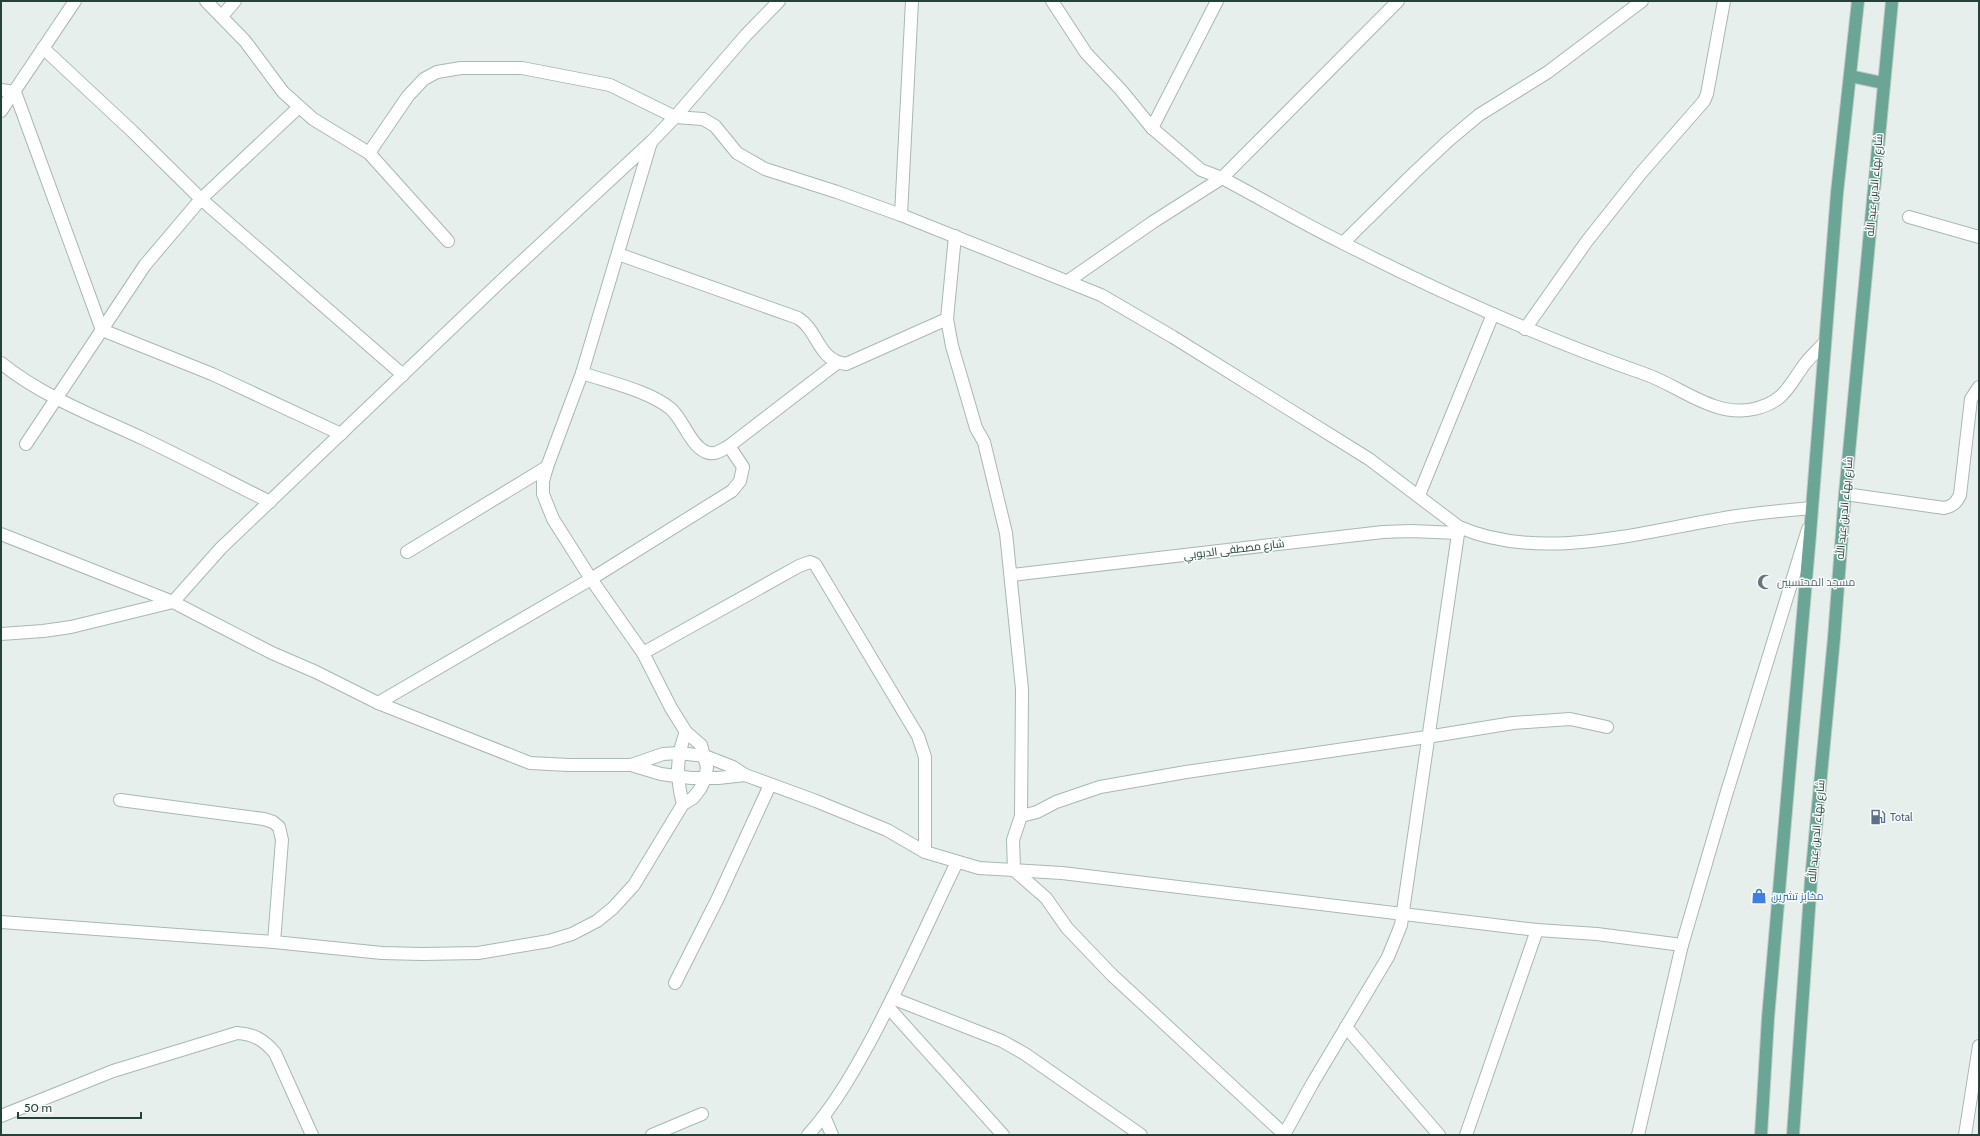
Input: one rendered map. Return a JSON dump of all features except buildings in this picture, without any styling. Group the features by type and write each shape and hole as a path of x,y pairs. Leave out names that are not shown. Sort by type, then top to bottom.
{"main road":[{"path":"1761,1135 1769,1003 1811,513 1836,193 1858,1"},
{"name":"شارع بهاء الدين عبد الله","path":"1793,1135 1812,880 1834,638 1845,494 1892,1"},
{"path":"1850,76 1883,83"}],"street":[{"path":"1,111 75,1"},
{"path":"206,1 251,48 273,81 299,107 313,119 369,153 448,240"},
{"path":"222,16 236,1"},
{"path":"901,215 912,1"},
{"path":"1052,1 1086,53 1121,90 1152,128 1201,170 1222,178 1343,243 1493,314 1597,358 1656,379 1700,401 1737,410 1753,409 1776,400 1792,385 1805,364 1825,342"},
{"path":"1152,128 1217,1"},
{"path":"1068,281 1153,222 1222,178 1398,1"},
{"path":"1343,243 1415,172 1464,128 1491,107 1548,72 1642,1"},
{"path":"1525,328 1587,241 1641,173 1704,101 1707,94 1724,1"},
{"path":"1,634 44,631 72,627 173,602 221,548 651,142 776,2"},
{"path":"43,48 132,131 201,199 403,375"},
{"path":"369,153 416,86 437,72 461,68 522,68 610,85 675,116 703,119 715,126 737,153 765,169 837,192 901,215 1101,295 1174,336 1363,455 1419,496 1458,530 1519,543 1588,541 1639,534 1732,517 1811,513 1682,945 1638,1135"},
{"path":"1,90 15,92"},
{"path":"15,92 102,330 212,374 341,434"},
{"path":"26,444 145,265 201,199 299,107"},
{"path":"1,922 274,942 382,952 478,953 549,941 572,934 597,920 613,908 634,884 683,804 697,794 705,778 707,767 705,756 701,745 686,732 671,708 643,653 591,579 553,519 543,494 543,481 582,373 651,142"},
{"path":"1909,217 1979,237"},
{"path":"955,236 947,319 952,346 976,428 984,442 1006,533 1022,689 1021,816 1013,840 1014,870 1046,898 1067,928 1112,975 1285,1135 1397,939 1402,914 1458,530"},
{"path":"618,254 798,318 809,328 826,355 837,363 846,364 947,319"},
{"path":"1419,496 1453,408 1493,314"},
{"path":"1,363 20,378 57,398 161,447 270,502"},
{"path":"582,373 644,394 670,409 695,442 704,451 711,454 718,453 729,446 837,363"},
{"path":"1845,494 1944,508 1951,507 1960,495 1971,400 1979,386"},
{"path":"378,702 591,579 732,491 740,481 743,467 729,446"},
{"path":"407,552 547,467"},
{"name":"شارع مصطفى الدبوبي","path":"1011,575 1383,532 1458,530"},
{"path":"1,534 173,602 272,654 316,672 378,702 530,762 569,765 631,765 677,776 705,778 745,775"},
{"path":"643,653 799,566 810,562 815,564 914,730 923,748 925,757 925,852"},
{"path":"1021,816 1037,812 1086,792 1138,780 1312,752 1427,737 1513,723 1544,720 1570,719 1607,727"},
{"path":"683,804 677,776 679,753 686,732"},
{"path":"631,765 657,756 679,753 705,756 733,767 745,775 816,801 887,830 925,852 980,868 1062,873 1537,930 1597,934 1682,945"},
{"path":"675,983 718,898 770,785"},
{"path":"120,800 248,816 273,822 279,828 282,840 274,942"},
{"path":"808,1135 824,1116 852,1074 890,1003 957,862"},
{"path":"1466,1135 1537,930"},
{"path":"890,1003 1003,1135"},
{"path":"890,1003 1002,1041 1025,1054 1141,1135"},
{"path":"1346,1027 1440,1135"},
{"path":"1,1116 113,1071 237,1033 248,1034 259,1038 268,1044 275,1053 312,1135"},
{"path":"1965,1135 1979,1046"},
{"path":"652,1135 702,1114"},
{"path":"824,1116 832,1135"}],"place":[{"name":"مسجد المحتسبين","path":"1765,582"},
{"name":"Total","path":"1878,817"},
{"name":"مخابز تشرين","path":"1759,896"}]}
